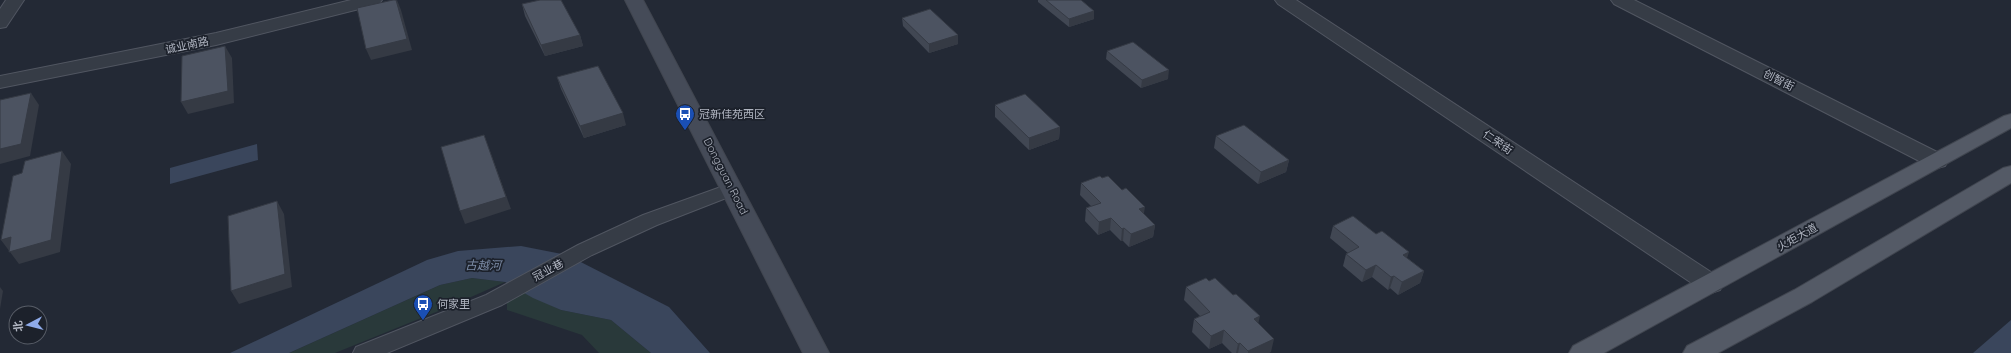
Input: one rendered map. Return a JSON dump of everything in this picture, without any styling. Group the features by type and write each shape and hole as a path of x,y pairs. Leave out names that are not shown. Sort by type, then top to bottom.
{"main road":[{"name":"Dongguan Road","path":"634,0 816,353"},
{"name":"火炬大道","path":"1582,353 2011,120"},
{"path":"1696,353 1803,296 2011,173"}],"street":[{"path":"0,23 15,0"},
{"name":"诚业南路","path":"0,82 216,39 373,0"},
{"name":"仁荣街","path":"1284,0 1711,284"},
{"name":"创智街","path":"1620,0 1938,161"},
{"name":"冠业巷","path":"364,353 494,300 585,250 650,220 732,189"}],"shaded area":[{"path":"472,278 505,282 446,308 335,353 289,353 440,285"},
{"path":"519,290 561,310 611,320 651,353 599,353 582,335 507,310 507,300"}],"water":[{"path":"257,144 258,160 170,184 170,168"},
{"name":"古越河","path":"521,246 567,255 669,307 710,353 651,353 611,320 561,310 533,298 505,282 472,278 440,285 289,353 230,353 427,260 458,251"},
{"path":"2011,320 2011,353 1973,353"}],"building":[{"path":"396,0 407,39 366,49 357,8"},
{"path":"540,0 561,0 580,35 541,45 522,4"},
{"path":"1046,0 1081,0 1094,11 1069,19"},
{"path":"930,9 958,35 929,44 902,18"},
{"path":"1133,42 1169,70 1142,80 1107,51"},
{"path":"225,46 228,91 181,102 182,56"},
{"path":"598,66 623,113 580,126 557,77"},
{"path":"31,93 21,144 0,149 0,100"},
{"path":"1025,94 1060,127 1029,138 995,105"},
{"path":"1244,125 1289,160 1261,172 1216,136"},
{"path":"484,135 506,197 460,211 441,147"},
{"path":"62,151 51,240 9,252 11,237 1,240 13,176 22,173 25,161"},
{"path":"1100,176 1102,178 1108,176 1122,190 1126,188 1145,207 1139,209 1155,225 1131,234 1124,228 1122,229 1111,218 1099,222 1086,208 1101,203 1081,183"},
{"path":"277,201 285,274 231,291 228,216"},
{"path":"1353,216 1376,234 1382,231 1409,252 1403,255 1424,271 1402,282 1394,276 1391,277 1376,265 1366,270 1346,254 1359,247 1333,226"},
{"path":"1206,278 1209,281 1215,278 1233,295 1236,294 1260,316 1254,319 1274,339 1248,351 1240,343 1238,344 1224,330 1211,336 1194,319 1210,312 1186,287"}],"place":[{"name":"冠新佳苑西区","path":"685,131"},
{"name":"何家里","path":"423,321"}]}
